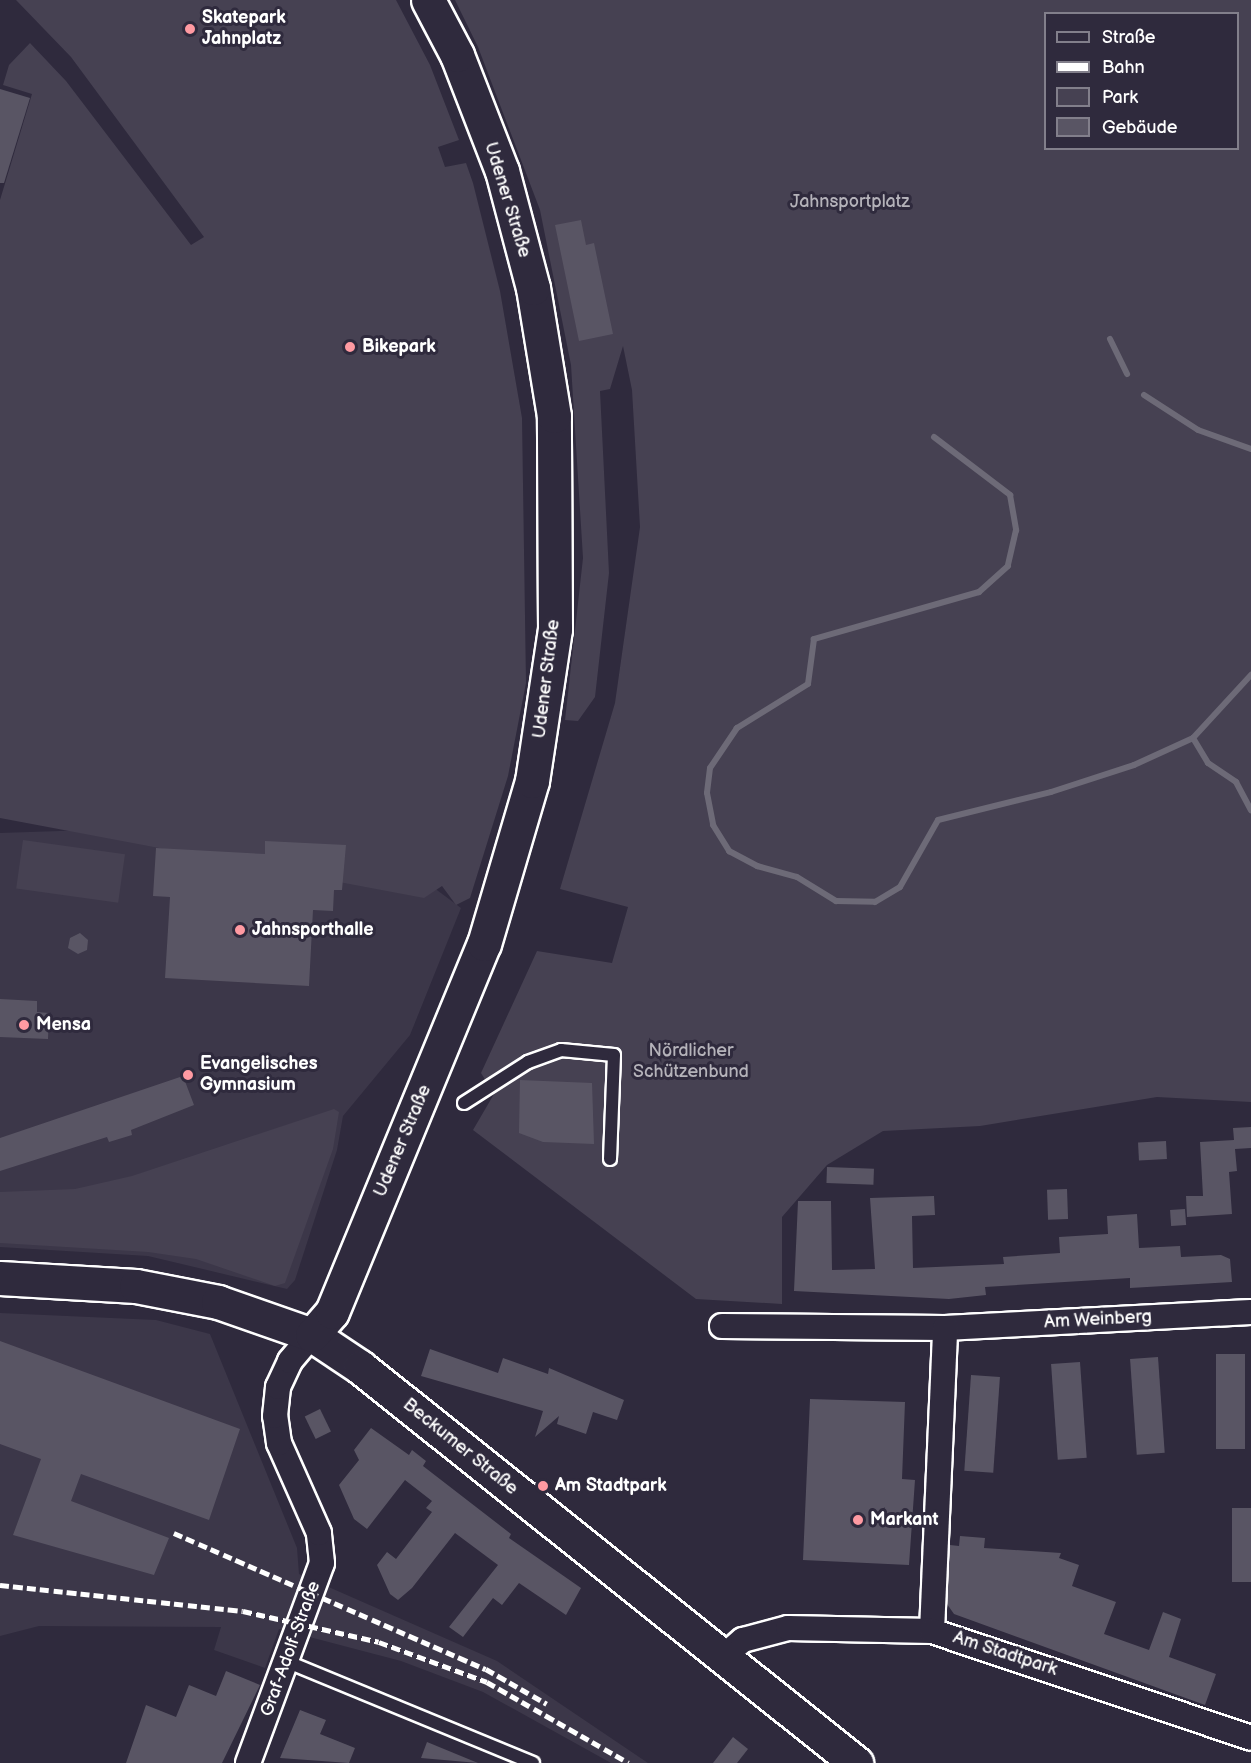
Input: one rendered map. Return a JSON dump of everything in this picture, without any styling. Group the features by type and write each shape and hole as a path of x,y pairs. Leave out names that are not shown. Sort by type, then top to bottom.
{"main road":[{"name":"Udener Straße","path":"312,1335 332,1312 484,944 532,781 549,687 559,556 557,473 554,416 533,288 502,171 457,55 428,0"},
{"name":"Beckumer Straße","path":"0,1278 136,1286 218,1302 312,1335 360,1367 855,1763"}],"street":[{"name":"Am Weinberg","path":"722,1326 945,1328 1251,1312"},
{"path":"932,1631 945,1328"},
{"name":"Graf-Adolf-Straße","path":"248,1763 288,1662 322,1563 319,1533 279,1443 275,1416 278,1387 290,1361 312,1335"},
{"name":"Am Stadtpark","path":"722,1658 743,1640 788,1628 932,1631 1251,1738"}],"lane":[{"path":"464,1103 528,1062 561,1050 614,1055 610,1159"},
{"path":"288,1662 533,1763"}],"shaded area":[{"name":"Evangelisches Gymnasium","path":"149,828 366,837 461,908 410,1035 343,1116 337,1150 295,1280 287,1289 148,1256 0,1247 0,833"},
{"path":"0,1313 156,1320 210,1334 297,1548 299,1574 497,1661 648,1763 611,1763 483,1692 401,1661 279,1629 265,1668 214,1650 221,1627 39,1626 0,1636"}],"green space":[{"path":"16,0 396,0 430,65 459,140 438,147 445,167 466,163 473,183 500,291 522,418 526,683 508,776 470,898 456,905 442,886 424,898 0,818 0,200 32,94 3,85 9,65 30,43 66,81 191,245 204,237 71,57"},
{"path":"455,0 1251,0 1251,1102 1157,1097 980,1126 883,1131 827,1165 782,1217 782,1304 696,1299 473,1130 494,1094 481,1073 537,951 612,963 628,907 560,889 615,703 640,527 632,390 623,346 610,389 600,391 609,573 595,697 578,721 565,720 583,558 571,365 540,210 478,47"},
{"path":"23,840 125,854 118,903 16,889"},
{"path":"334,1109 339,1112 333,1149 285,1283 275,1286 196,1259 148,1252 0,1243 0,1192 75,1189 132,1176"}],"building":[{"path":"0,89 30,98 4,183 0,183"},
{"path":"581,220 586,245 594,243 613,334 579,341 555,225"},
{"name":"Jahnsporthalle","path":"265,841 346,845 342,890 334,890 333,911 313,910 309,986 165,978 170,897 153,896 156,848 265,854"},
{"path":"80,933 88,940 87,950 78,954 68,948 70,938"},
{"name":"Mensa","path":"0,999 37,1001 37,1012 49,1013 48,1039 0,1037"},
{"path":"183,1076 194,1105 131,1130 132,1135 109,1142 107,1137 0,1171 0,1138"},
{"path":"520,1080 592,1083 594,1144 543,1142 519,1133"},
{"path":"1251,1127 1251,1148 1235,1149 1237,1171 1229,1172 1232,1214 1187,1217 1186,1196 1203,1196 1200,1142 1234,1140 1233,1128"},
{"path":"1166,1141 1167,1159 1139,1160 1138,1142"},
{"path":"827,1167 874,1169 873,1185 826,1183"},
{"path":"1067,1189 1068,1219 1048,1220 1047,1190"},
{"path":"934,1196 935,1215 912,1216 913,1268 1004,1264 1003,1257 1060,1253 1059,1237 1108,1234 1107,1216 1137,1214 1139,1248 1180,1246 1181,1257 1221,1255 1230,1259 1232,1282 1130,1288 1130,1278 985,1287 986,1295 949,1299 794,1291 798,1201 831,1201 832,1270 875,1269 870,1198"},
{"path":"1185,1209 1186,1225 1171,1226 1170,1210"},
{"path":"0,1341 240,1429 209,1520 81,1474 71,1501 169,1538 154,1575 13,1535 41,1459 0,1444"},
{"path":"430,1349 498,1373 503,1358 548,1374 549,1368 624,1400 617,1420 593,1412 586,1434 557,1424 559,1416 535,1437 543,1411 421,1376"},
{"path":"1216,1354 1245,1354 1245,1449 1216,1449"},
{"path":"1158,1357 1165,1453 1137,1455 1130,1359"},
{"path":"1080,1362 1087,1458 1058,1460 1051,1364"},
{"path":"971,1375 1000,1377 993,1473 964,1471"},
{"name":"Markant","path":"810,1399 905,1402 902,1479 915,1480 909,1565 803,1560"},
{"path":"320,1409 331,1431 316,1439 305,1416"},
{"path":"371,1428 409,1455 412,1450 426,1461 423,1466 511,1534 509,1538 581,1588 566,1615 519,1583 502,1605 493,1598 463,1637 449,1627 498,1565 455,1533 412,1588 398,1600 390,1594 377,1565 387,1552 396,1559 432,1512 426,1508 432,1501 405,1480 367,1529 354,1519 339,1485 359,1460 354,1450"},
{"path":"1232,1508 1251,1508 1251,1582 1232,1582"},
{"path":"960,1536 985,1538 984,1548 1061,1553 1059,1558 1079,1565 1072,1586 1116,1602 1104,1634 1149,1650 1163,1612 1181,1619 1169,1657 1216,1674 1205,1705 954,1614 947,1604 950,1545 959,1546"},
{"path":"226,1671 260,1685 222,1763 126,1763 146,1705 176,1717 189,1685 216,1696"},
{"path":"300,1710 326,1720 320,1734 355,1748 349,1763 280,1758"},
{"path":"733,1737 748,1749 737,1763 713,1763"},
{"path":"427,1742 478,1763 421,1758"}],"waterway":[{"path":"1110,339 1127,374"},
{"path":"1144,395 1198,430 1251,449"},
{"path":"934,437 1010,495 1016,530 1008,566 979,592 814,639 808,684 737,728 710,768 707,793 713,825 729,851 757,866 797,877 836,901 875,902 900,887 938,820 1051,792 1134,765 1193,738 1251,675"},
{"path":"1193,738 1208,763 1236,782 1251,810"}],"railway":[{"path":"174,1533 486,1669 547,1704"},
{"path":"0,1585 243,1611 379,1642 487,1682 629,1763"}],"place":[{"name":"Skatepark Jahnplatz","path":"190,29"},
{"name":"Bikepark","path":"350,347"},
{"name":"Jahnsporthalle","path":"240,930"},
{"name":"Mensa","path":"24,1025"},
{"name":"Evangelisches Gymnasium","path":"188,1075"},
{"name":"Am Stadtpark","path":"543,1486"},
{"name":"Markant","path":"858,1520"}],"park label":[{"name":"Jahnsportplatz","path":"850,202"},
{"name":"Nördlicher Schützenbund","path":"691,1062"}]}
